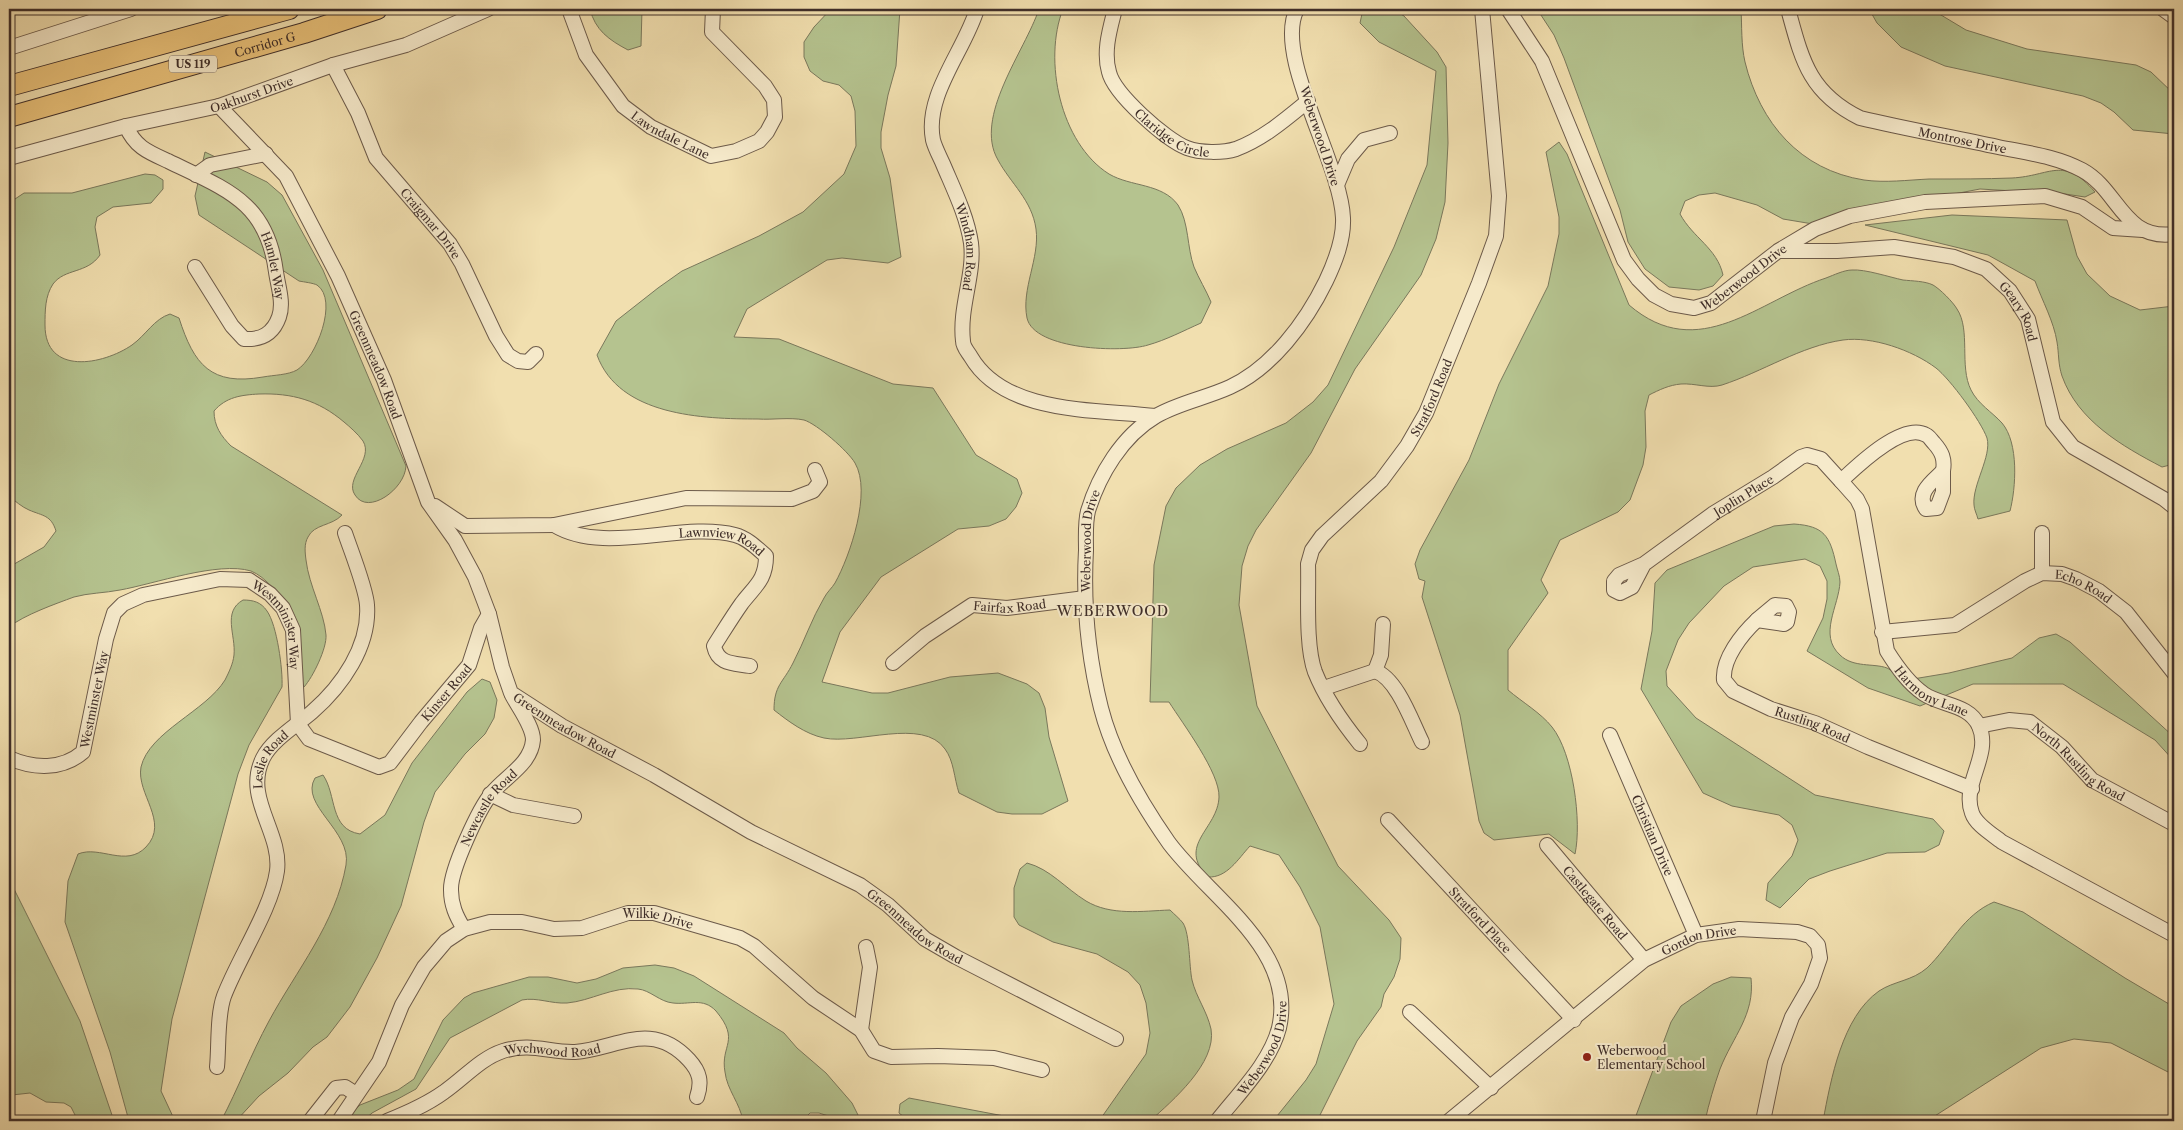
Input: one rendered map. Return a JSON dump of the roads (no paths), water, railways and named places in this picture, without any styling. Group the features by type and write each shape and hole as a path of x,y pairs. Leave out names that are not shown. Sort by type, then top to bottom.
{"highway":[{"name":"US 119","path":"9,86 289,9"},
{"path":"75,98 82,87 351,9"},
{"name":"Corridor G","path":"9,117 304,33 377,9"},
{"path":"9,80 81,61 126,54"}],"street":[{"path":"9,48 131,9"},
{"name":"Oakhurst Drive","path":"9,158 126,126 218,106 333,65 406,45 488,9"},
{"name":"Lawndale Lane","path":"569,9 586,55 623,106 651,127 711,156 736,152 759,141 768,132 775,117 774,100 765,86 712,32 713,9"},
{"name":"Windham Road","path":"977,9 959,53 937,95 932,116 933,140 970,234 972,248 962,310 963,344 978,369 995,382 1032,401 1059,407 1155,416"},
{"name":"Claridge Circle","path":"1115,9 1108,34 1106,57 1109,74 1123,96 1165,134 1187,148 1208,151 1235,149 1273,129 1308,101"},
{"name":"Weberwood Drive","path":"1217,1121 1265,1058 1278,1030 1282,1001 1276,974 1262,946 1170,844 1123,767 1102,711 1089,650 1085,598 1087,514 1104,471 1127,441 1155,416 1229,387 1249,376 1273,356 1302,322 1325,284 1338,255 1343,219 1337,185 1308,101 1291,41 1292,17 1297,9"},
{"name":"Stratford Road","path":"1360,744 1347,727 1315,672 1311,652 1308,564 1312,550 1322,536 1381,481 1412,438 1429,405 1480,283 1496,236 1499,196 1482,9"},
{"name":"Weberwood Drive","path":"1508,9 1542,60 1601,198 1624,260 1638,280 1654,295 1671,304 1694,308 1711,303 1778,251 1815,229 1850,216 1925,202 2044,196 2082,207 2113,228 2143,230"},
{"name":"Montrose Drive","path":"1788,9 1806,68 1816,84 1832,101 1848,112 1860,118 2062,161 2095,180 2126,216 2143,230"},
{"path":"1794,31 1795,9"},
{"path":"2163,9 2174,18"},
{"name":"Craigmar Drive","path":"333,65 358,113 376,158 450,244 462,264 496,336 508,355 518,362 528,362 536,354"},
{"name":"Greenmeadow Road","path":"218,106 286,176 338,276 384,380 428,502 455,540 474,577 488,614 511,693 562,726 654,775 750,832 860,885 888,905 924,938 956,957 1116,1038"},
{"name":"Hamlet Way","path":"126,126 132,140 148,152 196,175 247,204 265,227 274,254 281,310 276,325 266,335 256,340 244,339 232,326 195,267"},
{"path":"1337,185 1348,159 1364,140 1390,133"},
{"path":"196,175 210,165 266,154"},
{"path":"2143,230 2158,235 2174,234"},
{"name":"Geary Road","path":"1778,251 1837,251 1894,247 1954,257 1986,269 2010,291 2028,319 2053,422 2068,441 2086,456 2164,499 2174,507"},
{"path":"1841,481 1892,440 1914,432 1926,435 1936,446 1944,457 1943,471"},
{"name":"Joplin Place","path":"1644,564 1714,513 1773,477 1801,456 1807,454 1821,459 1841,481"},
{"name":"Lawnview Road","path":"428,502 466,526 554,525 686,498 792,499 813,491 820,482 816,470"},
{"name":"Harmony Lane","path":"1841,481 1857,499 1862,509 1882,632 1887,650 1911,682 1926,695 1963,709 1972,716 1979,726 1982,749 1972,789 1972,813 1977,821 2002,842 2174,935"},
{"name":"Lawnview Road","path":"554,525 568,533 601,538 714,532 736,535 753,544 766,556 764,573 759,585 744,601 714,646 716,655 722,661 750,666"},
{"name":"Leslie Road","path":"217,1068 223,998 273,890 277,869 275,850 258,797 258,774 263,757 326,700 346,674 365,636 367,604 345,533"},
{"path":"2042,533 2042,573"},
{"name":"Echo Road","path":"1882,632 1955,625 2025,580 2042,573 2062,574 2076,578 2099,591 2126,612 2174,673"},
{"name":"Westminister Way","path":"109,626 114,613 123,604 143,595 220,579 248,580 270,594 283,608 293,630 298,724"},
{"name":"Fairfax Road","path":"892,663 926,636 972,605 1007,608 1085,598"},
{"name":"Kinser Road","path":"298,724 309,739 379,768 390,763 421,722 469,665 481,628 488,614"},
{"name":"Rustling Road","path":"1757,620 1746,630 1725,667 1724,680 1733,691 1771,709 1815,722 1868,747 1972,789"},
{"path":"1375,671 1381,655 1383,624"},
{"name":"Westminster Way","path":"9,758 17,762 53,768 74,759 83,752 109,626"},
{"path":"1324,688 1375,671 1383,674 1393,685 1422,742"},
{"name":"Newcastle Road","path":"464,928 453,910 450,888 474,820 490,794 520,766 530,751 533,738 511,693"},
{"name":"North Rustling Road","path":"1979,726 2010,720 2030,722 2055,741 2092,780 2174,824"},
{"name":"Christian Drive","path":"1610,735 1696,935"},
{"path":"490,794 513,805 574,816"},
{"name":"Stratford Place","path":"1388,820 1574,1020"},
{"name":"Castlegate Road","path":"1547,844 1644,960"},
{"name":"Wilkie Drive","path":"339,1121 380,1062 402,1006 424,967 446,941 464,928 490,922 522,922 554,929 582,928 628,913 654,913 740,938 770,959 812,998 860,1030 874,1051 891,1057 994,1058 1042,1070"},
{"name":"Gordon Drive","path":"1449,1121 1574,1020 1644,960 1696,935 1738,929 1797,932 1810,936 1818,945 1820,958 1811,984 1792,1017 1775,1063 1763,1121"},
{"path":"860,1030 870,967 866,947"},
{"path":"1410,1012 1491,1088"},
{"name":"Wychwood Road","path":"387,1121 421,1107 481,1064 502,1052 523,1047 574,1052 624,1040 657,1040 677,1049 695,1067 700,1076 697,1098"},
{"path":"310,1121 336,1088 345,1088 356,1094"}],"place":[{"name":"Weberwood Elementary School","path":"1587,1057"}],"district":[{"name":"WEBERWOOD","path":"1113,611"}]}
